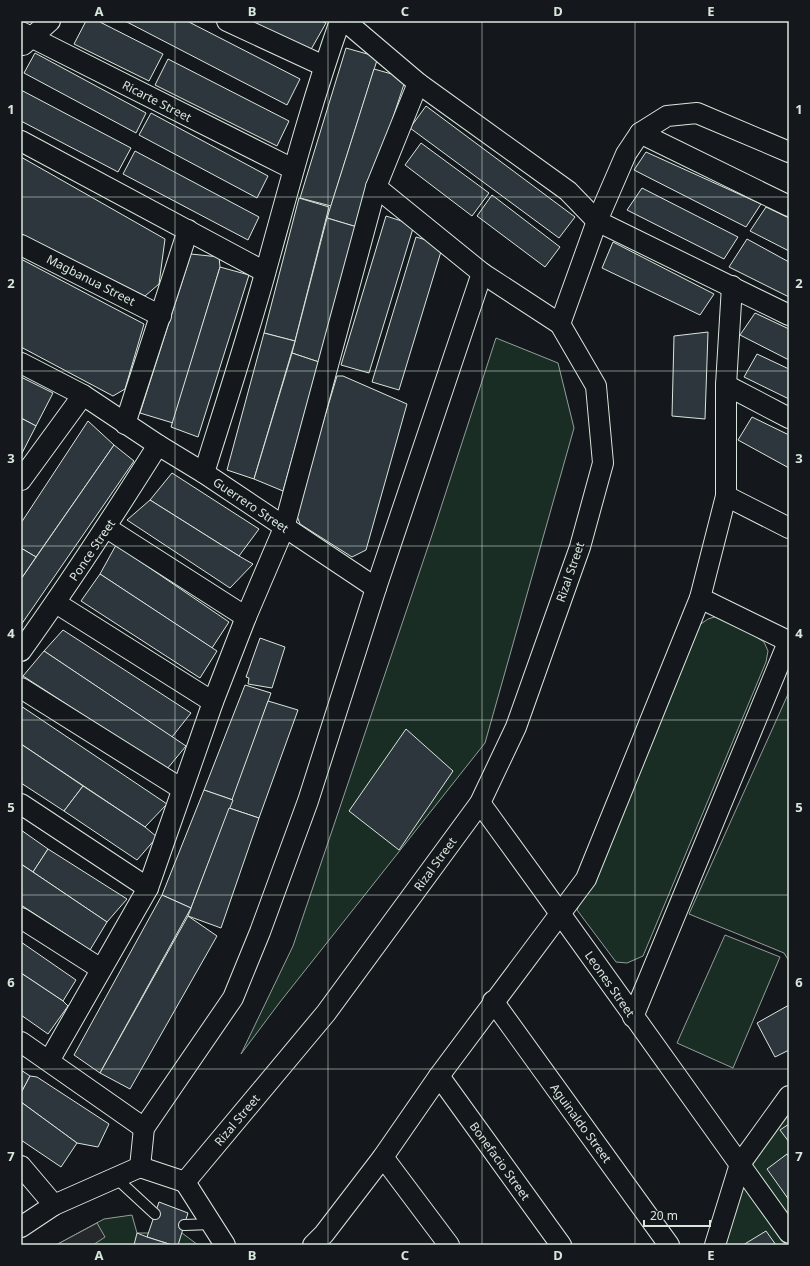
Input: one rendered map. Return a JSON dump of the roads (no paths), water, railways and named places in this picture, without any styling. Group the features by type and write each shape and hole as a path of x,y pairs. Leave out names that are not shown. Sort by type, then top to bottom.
{"street":[{"path":"24,39 50,21"},
{"path":"226,21 324,66"},
{"path":"204,473 265,272 293,169 324,66 340,21"},
{"path":"345,21 418,83 568,191 597,221 789,314"},
{"name":"Ricarte Street","path":"24,39 293,169"},
{"path":"49,1061 148,888 213,702 246,617 284,528 376,187 418,83"},
{"path":"376,187 482,273 560,324 597,221 626,154 640,134 667,116 697,113 789,152"},
{"path":"640,134 789,206"},
{"path":"21,141 265,272"},
{"path":"125,424 188,230"},
{"name":"Magbanua Street","path":"21,245 161,316"},
{"path":"140,1167 144,1128 233,998 260,932 308,801 376,588 482,273"},
{"path":"323,1241 438,1076 586,879 700,598 726,496 726,385 732,286"},
{"name":"Rizal Street","path":"185,1182 326,1013 480,803 516,727 580,547 603,463 596,386 560,324"},
{"name":"Guerrero Street","path":"21,364 83,395 125,424 204,473 284,528 376,588"},
{"path":"726,385 789,418"},
{"path":"23,475 83,395"},
{"name":"Ponce Street","path":"21,651 107,528 158,445"},
{"path":"726,496 789,528"},
{"path":"107,528 246,617"},
{"path":"633,1016 788,641 700,598"},
{"path":"56,603 213,702"},
{"path":"21,688 182,789"},
{"name":"Leones Street","path":"480,803 789,1233"},
{"path":"21,804 148,888"},
{"path":"21,918 101,969"},
{"name":"Aguinaldo Street","path":"493,1002 669,1245"},
{"path":"21,1042 144,1128"},
{"name":"Bonefacio Street","path":"438,1076 561,1245"},
{"path":"715,1245 740,1164 789,1096"},
{"path":"383,1157 449,1245"},
{"path":"21,1166 54,1205"},
{"path":"21,1227 54,1205 140,1167 185,1182 225,1245"}],"lane":[{"path":"116,1178 155,1214"},
{"path":"184,1225 212,1224"}]}
